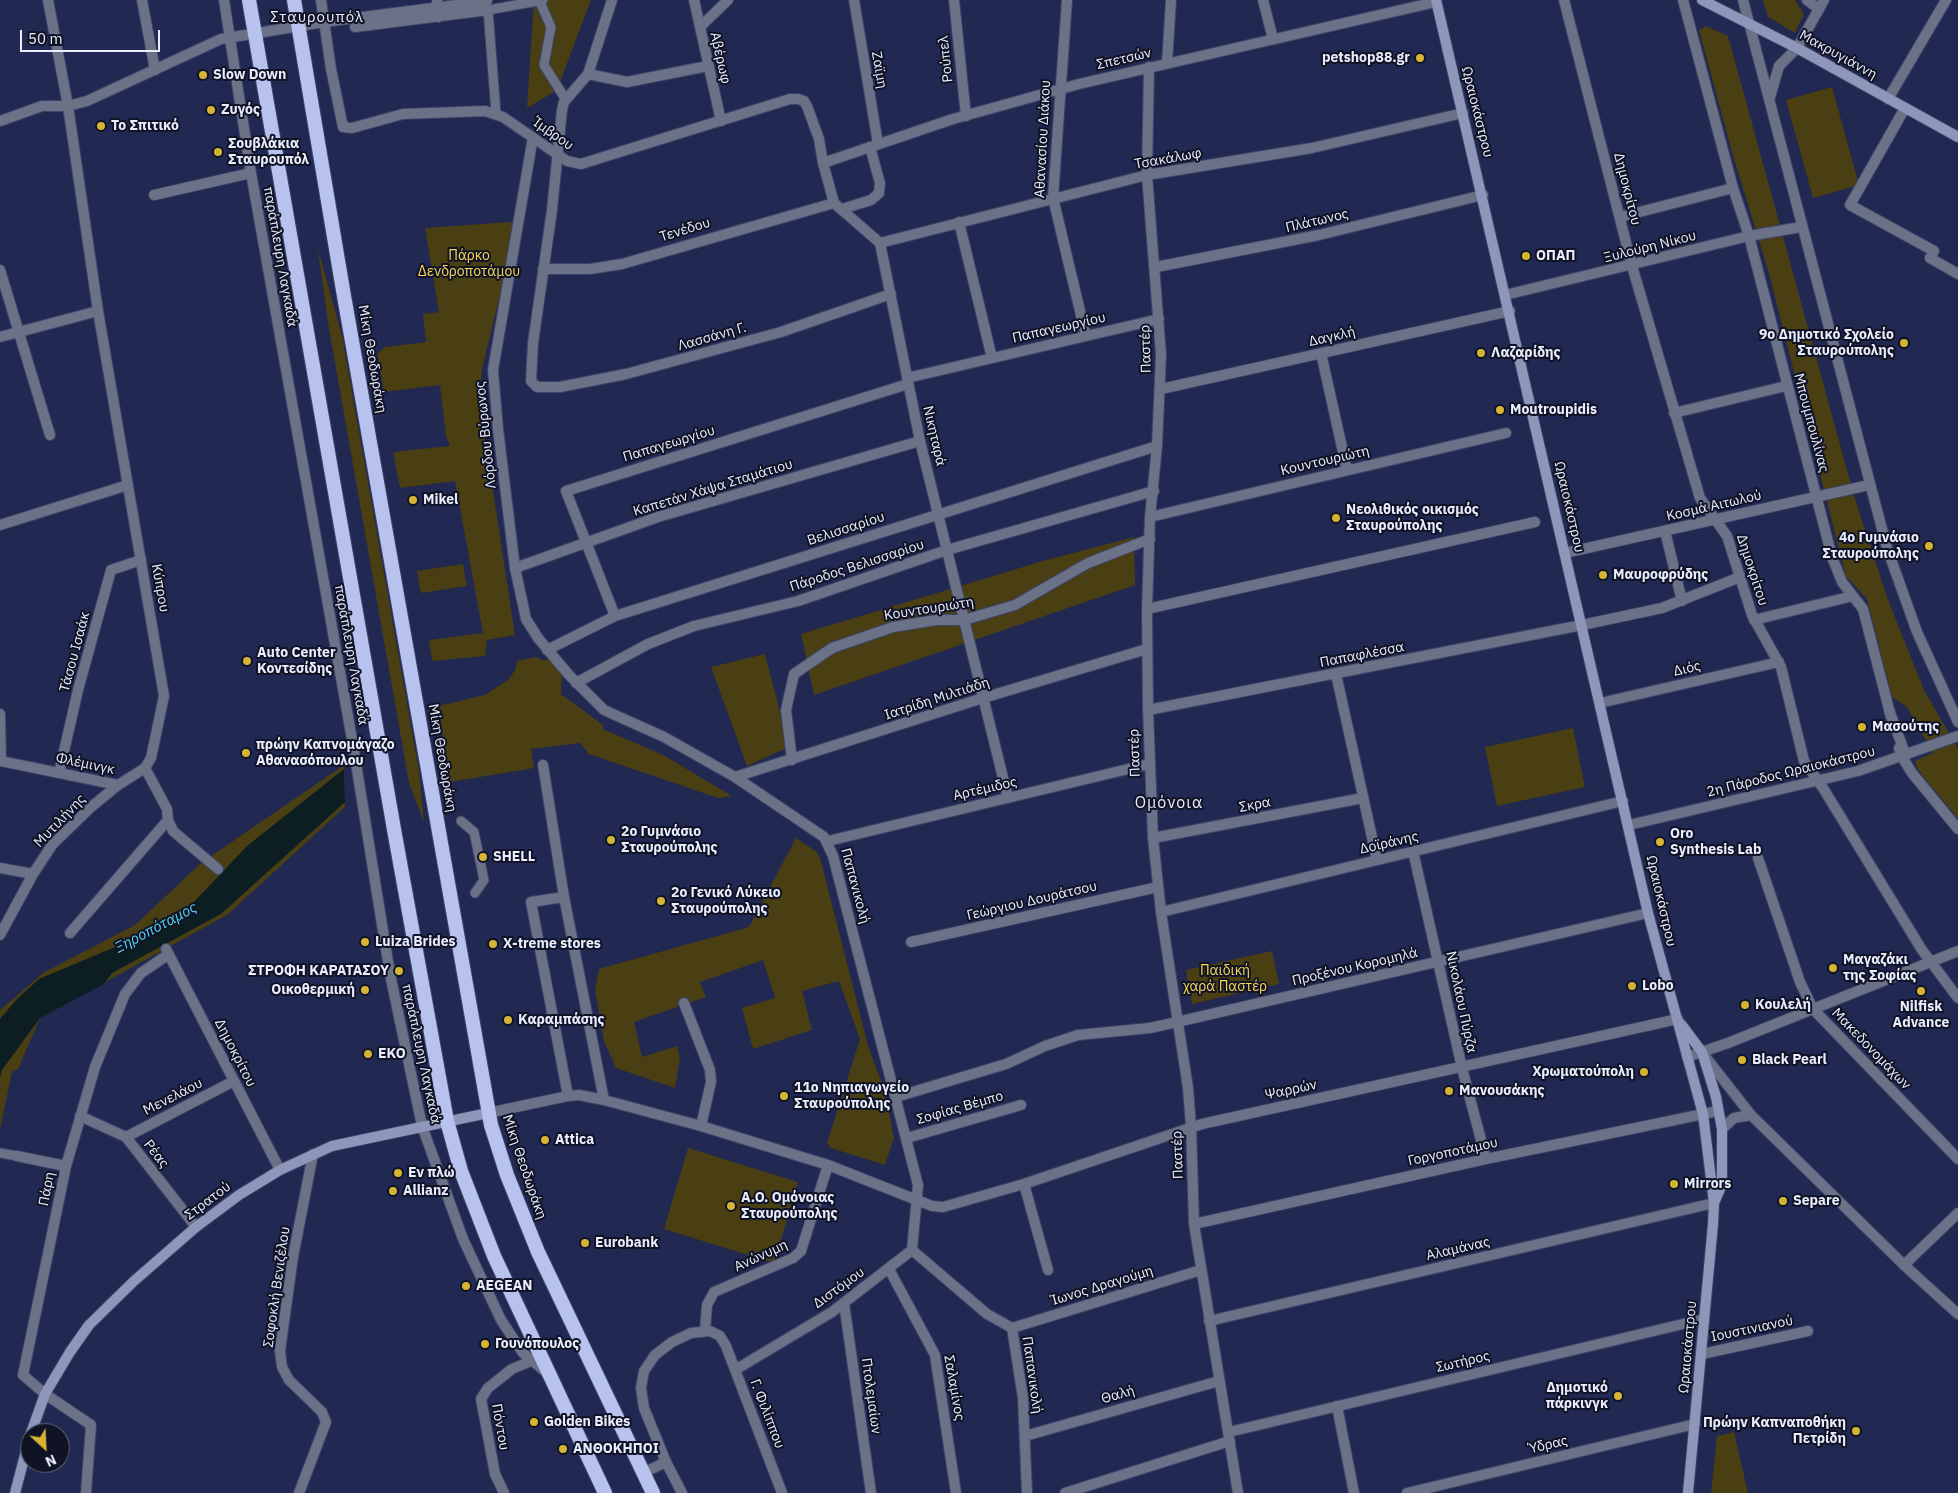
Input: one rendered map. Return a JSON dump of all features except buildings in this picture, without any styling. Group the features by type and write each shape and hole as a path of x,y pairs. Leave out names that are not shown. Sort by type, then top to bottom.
{"highway":[{"path":"249,0 394,835 447,1121 462,1171 494,1256 605,1493"},
{"name":"Μίκη Θεοδωράκη","path":"294,0 488,1113 507,1175 538,1252 653,1493"}],"main road":[{"name":"Μακρυγιάννη","path":"1702,0 1797,48 1958,138"},
{"name":"Ωραιοκάστρου","path":"1436,1 1624,801 1648,913 1703,1114 1714,1203 1696,1424 1688,1493"},
{"name":"Ωραιοκάστρου","path":"1678,1019 1702,1052 1722,1129 1722,1176 1720,1189 1714,1203"},
{"name":"Στρατού","path":"34,1423 46,1394 70,1352 95,1319 134,1281 196,1227 239,1195 280,1170 313,1154 353,1140 488,1113"},
{"name":"Στρατού","path":"14,1493 20,1471"}],"street":[{"name":"Κύπρου","path":"48,0 68,106 98,311 164,696 151,758 145,768"},
{"path":"142,0 155,70"},
{"name":"παράπλευρη Λαγκαδά","path":"224,0 252,173 336,648 390,974 422,1126 434,1165 462,1239 501,1320 516,1344 531,1361 548,1374"},
{"path":"320,0 324,22"},
{"path":"543,269 562,110 566,100 588,74 612,0"},
{"name":"Αβέρωφ","path":"694,0 721,121"},
{"path":"700,27 728,0"},
{"name":"Ζαϊμη","path":"838,206 871,200 879,193 880,183 854,0"},
{"name":"Ρούπελ","path":"954,0 966,116"},
{"name":"Αθανασίου Διάκου","path":"1067,0 1052,198 1086,336"},
{"path":"1167,63 1170,0"},
{"path":"1263,0 1273,39"},
{"name":"Δημοκρίτου","path":"1564,0 1632,266 1700,498 1717,519 1727,536 1756,623 1779,662 1788,691 1802,755 1930,962 1958,998"},
{"name":"Μπουμπουλίνας","path":"1684,0 1733,188 1749,236 1786,386 1838,573 1863,609 1904,756"},
{"path":"1743,0 1801,227 1891,563 1917,632 1958,722"},
{"path":"1769,100 1779,66 1797,48 1822,5 1807,0"},
{"path":"1888,99 1946,0"},
{"name":"Σπετσών","path":"823,163 966,116 1059,90 1149,67 1436,1"},
{"path":"0,121 42,106 68,106 102,95 207,44 230,37 324,22 487,4"},
{"path":"355,27 438,8"},
{"name":"Ίμβρου","path":"324,22 343,127 352,128 386,117 416,112 473,110 496,113 533,137 557,156 575,163 587,164 790,99 804,101 819,140 823,163"},
{"path":"588,74 627,82 708,66"},
{"name":"Παστέρ","path":"1149,67 1147,175 1156,267 1161,389 1154,491 1150,517 1147,649 1149,764 1153,838 1161,912 1188,1088 1194,1224 1238,1493"},
{"path":"1905,108 1850,205 1934,251 1930,258 1958,274"},
{"name":"Τσακάλωφ","path":"880,243 1147,175 1312,148 1463,113"},
{"name":"Λόρδου Βύρωνος","path":"533,137 493,370 498,429 515,568 526,619 538,638"},
{"path":"823,163 838,206 880,243"},
{"path":"154,196 252,173"},
{"path":"1620,217 1733,188"},
{"name":"Πλάτωνος","path":"1156,267 1319,235 1483,195"},
{"name":"Τενέδου","path":"543,269 590,269 622,264 838,206"},
{"path":"959,222 992,358"},
{"name":"Ξυλούρη Νίκου","path":"1505,295 1632,266 1749,236 1801,227"},
{"name":"Νικηταρά","path":"880,243 920,441 1008,798"},
{"name":"Λασσάνη Γ.","path":"543,269 530,371 531,381 537,387 560,388 673,362 781,332 891,294"},
{"path":"0,270 50,435"},
{"path":"0,337 98,311"},
{"name":"Δαγκλή","path":"1161,389 1510,311"},
{"name":"Παπαγεωργίου","path":"615,616 566,492 908,381 992,358 1159,319"},
{"path":"1321,353 1347,470"},
{"path":"1674,413 1786,386"},
{"name":"Κουντουριώτη","path":"1150,517 1506,433"},
{"name":"Καπετάν Χάψα Σταμάτιου","path":"515,568 658,517 920,441"},
{"name":"Βελισσαρίου","path":"547,650 615,616 938,513 1157,446"},
{"path":"0,525 128,485"},
{"name":"Κοσμά Αιτωλού","path":"1565,553 1869,485"},
{"name":"Πάροδος Βελισσαρίου","path":"576,683 648,644 694,626 798,601 947,550 1154,491"},
{"path":"1148,609 1535,522"},
{"path":"1665,531 1682,601"},
{"name":"Κουντουριώτη","path":"792,760 786,710 794,674 832,648 893,627 936,620 964,620 1016,605 1088,562 1150,539"},
{"name":"Τάσου Ισαάκ","path":"59,773 78,690 112,570 141,560"},
{"name":"Παπαφλέσσα","path":"1148,710 1662,608 1740,577"},
{"path":"1756,623 1853,596"},
{"name":"Παπανικολή","path":"538,638 576,683 611,715 664,736 735,777 820,833 828,841 896,1097 918,1185 918,1200"},
{"name":"Ιατρίδη Μιλτιάδη","path":"735,777 984,698 1147,649"},
{"name":"Διός","path":"1600,703 1779,662"},
{"path":"1336,674 1376,860"},
{"path":"0,714 0,761"},
{"name":"2η Πάροδος Ωραιοκάστρου","path":"1629,825 1817,780 1904,756 1958,736"},
{"path":"1904,756 1912,773 1958,830"},
{"name":"Φλέμινγκ","path":"0,761 118,785 145,768"},
{"name":"Αρτέμιδος","path":"828,841 1149,764"},
{"path":"543,765 564,897 604,1100"},
{"path":"145,768 167,809 168,820 174,832 218,869"},
{"name":"Μυτιλήνης","path":"0,935 42,857 64,833 118,785"},
{"name":"Σκρα","path":"1153,838 1363,798"},
{"name":"Δοϊράνης","path":"1161,912 1624,801"},
{"path":"70,933 168,820"},
{"name":"Νικολάου Πύρζα","path":"1413,851 1462,1068 1486,1159"},
{"name":"Μακεδονομάχων","path":"1758,858 1800,982 1813,1009 1958,1159"},
{"path":"0,868 32,874"},
{"name":"Γεώργιου Δουράτσου","path":"911,942 1158,887"},
{"path":"564,897 531,902 568,1096"},
{"name":"Προξένου Κορομηλά","path":"896,1097 1006,1064 1045,1046 1078,1035 1150,1028 1648,913"},
{"path":"1687,1057 1813,1009 1958,950"},
{"name":"Δημοκρίτου","path":"167,951 280,1170"},
{"name":"Πάρη","path":"46,1394 23,1375 66,1166 80,1116 112,1023 130,987 147,968 167,951"},
{"path":"684,1003 710,1070 711,1082 701,1126"},
{"name":"Ψαρρών","path":"488,1113 568,1096 579,1095 604,1100 701,1126 828,1166 932,1206 948,1206 1024,1184 1191,1126 1462,1068 1678,1019"},
{"path":"1702,1052 1752,1115 1904,1265 1958,1314"},
{"name":"Μενελάου","path":"126,1137 234,1081"},
{"name":"Σοφίας Βέμπο","path":"906,1138 1021,1105"},
{"name":"Γοργοποτάμου","path":"1194,1224 1486,1159 1718,1111"},
{"path":"1722,1129 1734,1118 1752,1115"},
{"name":"Ρέας","path":"80,1116 126,1137 196,1227"},
{"name":"Σοφοκλή Βενιζέλου","path":"299,1493 326,1422 322,1412 289,1380 282,1367 280,1350 292,1266 313,1154"},
{"path":"16,1156 66,1166"},
{"name":"Ανώνυμη","path":"705,1331 707,1305 714,1292 793,1258 802,1251 828,1166"},
{"path":"1024,1184 1048,1270"},
{"path":"912,1250 918,1200"},
{"name":"Αλαμάνας","path":"1209,1321 1714,1203"},
{"path":"1904,1265 1958,1213"},
{"name":"Παπανικολή","path":"912,1250 987,1314 1012,1328 1021,1377 1027,1493"},
{"name":"Διστόμου","path":"736,1370 844,1303 912,1250"},
{"name":"Σαλαμίνος","path":"888,1269 935,1355 956,1493"},
{"name":"Ίωνος Δραγούμη","path":"1012,1328 1201,1270"},
{"name":"Πτολεμαίων","path":"844,1303 871,1493"},
{"name":"Σωτήρος","path":"1065,1493 1229,1437 1336,1406 1704,1319"},
{"path":"682,1493 652,1431 644,1408 641,1388 644,1371 655,1355 672,1342 687,1334 705,1331"},
{"name":"Γ. Φιλίππου","path":"705,1331 718,1335 726,1346 782,1493"},
{"name":"Ιουστινιανού","path":"1702,1354 1808,1331"},
{"name":"Πόντου","path":"504,1493 495,1474 481,1399 488,1388 512,1369 531,1361"},
{"name":"Θαλή","path":"1025,1436 1219,1381"},
{"path":"46,1394 91,1426 86,1493"},
{"path":"1336,1406 1354,1493"},
{"name":"Ύδρας","path":"1407,1493 1696,1424"},
{"path":"643,1473 666,1462"}],"lane":[{"path":"496,113 487,4 540,0 551,27 544,64 566,100"},
{"path":"461,821 474,832 484,880 475,893"},
{"path":"0,1153 16,1156"}],"green space":[{"path":"534,0 591,0 557,90 527,108"},
{"path":"1763,0 1795,0 1804,14 1795,33 1768,17"},
{"path":"1706,26 1728,36 1855,499 1888,600 1924,690 1958,749 1958,819 1918,770 1915,761 1933,753 1907,707 1892,697 1867,599 1846,576 1768,270 1732,152 1699,30"},
{"path":"1832,87 1859,185 1813,198 1786,100"},
{"name":"Πάρκο Δενδροποτάμου","path":"510,222 515,225 510,254 482,369 479,399 515,635 487,640 485,656 432,661 429,640 483,633 455,481 400,488 393,452 450,446 446,436 440,385 384,392 377,354 385,347 426,342 423,314 439,312 425,228"},
{"path":"318,249 342,336 419,771 424,822 409,783 328,323"},
{"path":"1134,537 1135,585 814,695 801,634 1043,561"},
{"path":"463,564 467,586 421,593 417,571"},
{"path":"765,654 789,747 747,766 711,667"},
{"path":"536,657 544,661 549,657 562,673 561,694 603,725 603,729 665,756 732,796 718,798 589,754 580,743 531,749 534,768 450,782 438,706 485,695 509,679 515,670 517,661"},
{"path":"1573,728 1585,787 1497,806 1485,747"},
{"path":"344,765 345,807 227,915 40,1018 18,1069 12,1072 0,1130 0,1010 43,973 135,925 201,863"},
{"path":"796,838 817,852 821,861 868,1046 885,1091 894,1138 885,1165 831,1148 827,1143 860,1039 839,981 802,991 812,1030 753,1049 742,1008 775,998 763,960 700,982 706,997 634,1022 642,1057 677,1046 680,1058 675,1088 616,1068 604,1041 595,990 599,969 749,927"},
{"name":"Παιδική χαρά Παστέρ","path":"1272,951 1279,984 1192,1004 1186,970"},
{"name":"Α.Ο. Ομόνοιας Σταυρούπολης","path":"688,1148 798,1182 774,1263 664,1229"},
{"path":"1734,1432 1748,1493 1711,1493 1717,1436"}],"water":[{"name":"Ξηροπόταμος","path":"344,769 345,802 221,914 112,973 104,984 40,1018 2,1070 0,1077 0,1019 16,1000 39,979 115,947 192,904 247,846"}],"place":[{"name":"petshop88.gr","path":"1420,58"},
{"name":"Slow Down","path":"203,75"},
{"name":"Ζυγός","path":"211,110"},
{"name":"Το Σπιτικό","path":"101,126"},
{"name":"Σουβλάκια Σταυρουπόλ","path":"218,152"},
{"name":"ΟΠΑΠ","path":"1526,256"},
{"name":"9ο Δημοτικό Σχολείο Σταυρούπολης","path":"1904,343"},
{"name":"Λαζαρίδης","path":"1481,353"},
{"name":"Moutroupidis","path":"1500,410"},
{"name":"Mikel","path":"413,500"},
{"name":"Νεολιθικός οικισμός Σταυρούπολης","path":"1336,518"},
{"name":"4ο Γυμνάσιο Σταυρούπολης","path":"1929,546"},
{"name":"Μαυροφρύδης","path":"1603,575"},
{"name":"Auto Center Κοντεσίδης","path":"247,661"},
{"name":"Μασούτης","path":"1862,727"},
{"name":"πρώην Καπνομάγαζο Αθανασόπουλου","path":"246,753"},
{"name":"2ο Γυμνάσιο Σταυρούπολης","path":"611,840"},
{"name":"Oro Synthesis Lab","path":"1660,842"},
{"name":"SHELL","path":"483,857"},
{"name":"2ο Γενικό Λύκειο Σταυρούπολης","path":"661,901"},
{"name":"Luiza Brides","path":"365,942"},
{"name":"X-treme stores","path":"493,944"},
{"name":"Μαγαζάκι της Σοφίας","path":"1833,968"},
{"name":"ΣΤΡΟΦΗ ΚΑΡΑΤΑΣΟΥ","path":"399,971"},
{"name":"Lobo","path":"1632,986"},
{"name":"Οικοθερμική","path":"365,990"},
{"name":"Nilfisk Advance","path":"1921,991"},
{"name":"Κουλελή","path":"1745,1005"},
{"name":"Καραμπάσης","path":"508,1020"},
{"name":"EKO","path":"368,1054"},
{"name":"Black Pearl","path":"1742,1060"},
{"name":"Χρωματούπολη","path":"1644,1072"},
{"name":"Μανουσάκης","path":"1449,1091"},
{"name":"11ο Νηπιαγωγείο Σταυρούπολης","path":"784,1096"},
{"name":"Attica","path":"545,1140"},
{"name":"Εν πλώ","path":"398,1173"},
{"name":"Mirrors","path":"1674,1184"},
{"name":"Allianz","path":"393,1191"},
{"name":"Separe","path":"1783,1201"},
{"name":"Α.Ο. Ομόνοιας Σταυρούπολης","path":"731,1206"},
{"name":"Eurobank","path":"585,1243"},
{"name":"AEGEAN","path":"466,1286"},
{"name":"Γουνόπουλος","path":"485,1344"},
{"name":"Δημοτικό πάρκινγκ","path":"1618,1396"},
{"name":"Golden Bikes","path":"534,1422"},
{"name":"Πρώην Καπναποθήκη Πετρίδη","path":"1856,1431"},
{"name":"ΑΝΘΟΚΗΠΟΙ","path":"563,1449"}],"district":[{"name":"Σταυρουπόλ","path":"317,18"},
{"name":"Ομόνοια","path":"1169,803"}]}
